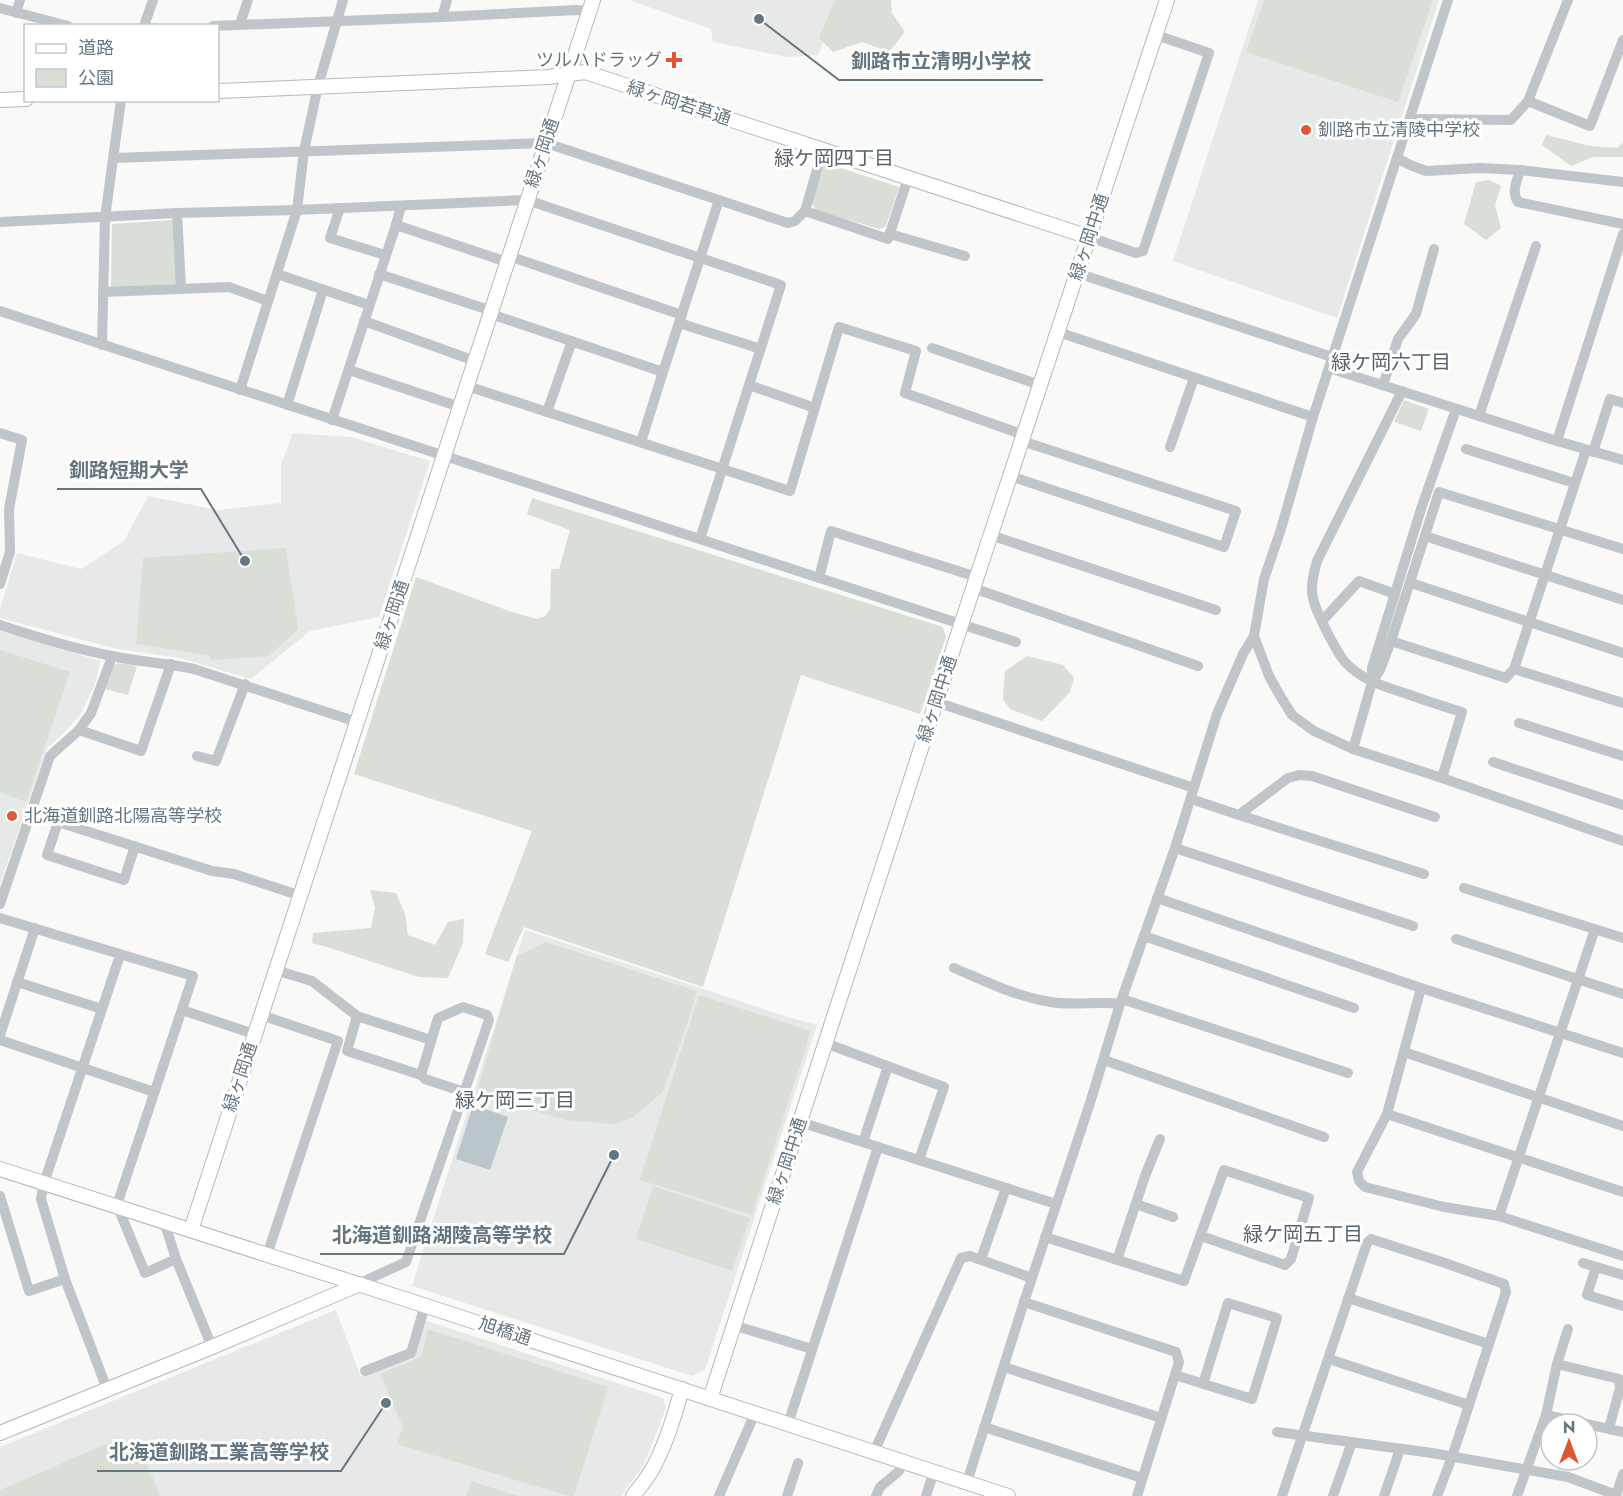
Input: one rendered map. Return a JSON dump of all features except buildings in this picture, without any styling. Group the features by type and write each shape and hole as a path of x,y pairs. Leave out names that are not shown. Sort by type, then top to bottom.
{"street":[{"path":"16,13 20,0"},
{"path":"145,24 153,0"},
{"path":"240,24 248,0"},
{"path":"240,390 297,210 304,151 318,86 343,0"},
{"path":"442,17 447,0"},
{"name":"緑ヶ岡中通","path":"710,1399 990,536 1167,0"},
{"path":"967,1482 1121,1001 1175,848 1217,714 1243,654 1254,636 1264,579 1313,417 1448,0"},
{"path":"1410,119 1511,120 1528,101 1568,0"},
{"path":"219,26 577,10 591,6"},
{"name":"緑ヶ岡通","path":"191,1230 591,6"},
{"path":"0,8 60,24"},
{"path":"1089,237 1136,253 1143,251 1209,53 1156,35"},
{"path":"1528,101 1590,126 1623,40"},
{"name":"緑ヶ岡若草通","path":"219,91 548,77 585,72 1089,237"},
{"path":"0,100 24,99"},
{"path":"102,345 105,218 122,102"},
{"path":"114,158 546,143 788,223 795,221 805,210 823,150"},
{"path":"1396,158 1426,171 1480,168 1520,170 1623,182"},
{"path":"1520,170 1514,188 1518,202 1623,224"},
{"path":"805,210 888,239 908,178"},
{"path":"0,222 527,200 781,285 700,539"},
{"path":"641,442 719,200"},
{"path":"332,420 396,225 400,206"},
{"path":"340,208 330,238 385,255"},
{"path":"177,213 181,288"},
{"path":"396,225 508,259 761,349"},
{"path":"890,234 964,256"},
{"path":"1557,441 1623,234"},
{"path":"1479,416 1536,246"},
{"path":"1383,386 1398,339 1416,314 1434,249"},
{"path":"1077,273 1332,357"},
{"path":"277,274 369,305"},
{"path":"380,274 663,372"},
{"path":"103,292 229,287 268,301"},
{"path":"287,405 323,290"},
{"path":"0,311 1016,642"},
{"path":"364,321 475,361"},
{"path":"467,386 790,491 839,327 916,351 905,393 1023,438 1236,511 1224,547 1010,476"},
{"path":"1058,332 1313,417"},
{"path":"547,412 572,341"},
{"path":"932,348 1040,385"},
{"path":"1329,368 1623,460"},
{"path":"349,370 460,407"},
{"path":"1170,447 1194,378"},
{"path":"749,385 814,408"},
{"path":"1402,391 1317,561 1312,577 1311,592 1313,604 1344,661 1358,674 1372,682 1462,712 1442,778"},
{"path":"1391,640 1506,678 1514,669 1574,483 1610,399 1623,403"},
{"path":"1353,748 1372,682 1372,668 1456,409"},
{"path":"0,433 22,440 9,509 10,552 0,584"},
{"path":"1466,448 1574,483"},
{"path":"1372,682 1380,670 1391,640 1439,492 1623,549"},
{"path":"819,578 831,531 1198,666"},
{"path":"990,536 1216,610"},
{"path":"1425,536 1623,600"},
{"path":"1322,621 1359,581 1395,594"},
{"path":"1411,583 1623,653"},
{"path":"0,625 112,657 194,669 357,722"},
{"path":"1254,636 1269,676 1292,715 1314,731 1353,748 1623,841"},
{"path":"0,904 50,756 80,730 91,713 112,657"},
{"path":"80,730 141,751 171,664"},
{"path":"1514,669 1623,703"},
{"path":"197,756 216,761 245,684"},
{"path":"936,702 1193,793 1239,815 1424,874"},
{"path":"1519,723 1623,756"},
{"path":"1493,762 1623,805"},
{"path":"1239,815 1288,778 1299,775 1312,776 1436,817"},
{"path":"135,846 124,880 47,855 58,822 135,846 212,871 234,874 301,896"},
{"path":"1175,848 1413,926"},
{"path":"1464,888 1623,938"},
{"path":"1157,898 1421,988 1623,1053"},
{"path":"0,918 193,976 117,1205 145,1273 176,1259"},
{"path":"0,1035 35,928"},
{"path":"1499,1216 1594,929"},
{"path":"1144,936 1354,1008"},
{"path":"1456,939 1623,994"},
{"path":"107,1389 65,1280 41,1199 44,1183 120,955"},
{"path":"954,968 1010,991 1052,1003 1121,1001 1348,1073"},
{"path":"275,970 312,981 357,1016 431,1040"},
{"path":"17,982 102,1010"},
{"path":"1421,988 1387,1114 1357,1172 1359,1181 1365,1187 1444,1208 1499,1216 1623,1256"},
{"path":"0,1433 212,1347 406,1262 489,1020 487,1015 463,1007 438,1018 421,1075"},
{"path":"182,1010 254,1034"},
{"path":"261,1015 338,1041 267,1255"},
{"path":"357,1016 347,1051 421,1075 425,1079 464,1092"},
{"path":"0,1041 154,1092"},
{"path":"825,1043 944,1087 919,1160"},
{"path":"1404,1052 1623,1126"},
{"path":"1104,1060 1324,1137"},
{"path":"863,1142 888,1066"},
{"path":"1387,1114 1623,1192"},
{"path":"800,1122 1056,1204"},
{"path":"1118,1260 1160,1139"},
{"path":"788,1424 878,1147"},
{"name":"旭橋通","path":"0,1169 117,1205 1008,1496"},
{"path":"1045,1237 1184,1281 1224,1170 1309,1198 1291,1259 1285,1264 1202,1236"},
{"path":"981,1259 1006,1188"},
{"path":"0,1196 29,1290 65,1280"},
{"path":"1136,1204 1173,1217"},
{"path":"164,1221 176,1259 212,1347"},
{"path":"1282,1496 1367,1243 1371,1239 1504,1284 1506,1292 1437,1496"},
{"path":"874,1452 961,1258 970,1256 981,1259 1032,1278"},
{"path":"1583,1263 1623,1275"},
{"path":"1596,1267 1587,1294 1623,1306"},
{"path":"1348,1298 1489,1344"},
{"path":"1024,1302 1176,1352 1179,1362 1137,1496"},
{"path":"1175,1375 1203,1384 1252,1399 1277,1318 1228,1302 1203,1384"},
{"path":"365,1371 411,1353 425,1305"},
{"path":"733,1325 812,1349"},
{"path":"1547,1412 1557,1364 1568,1329"},
{"path":"1329,1359 1469,1405"},
{"path":"1557,1364 1619,1378 1620,1388 1609,1428"},
{"path":"1004,1367 1161,1418"},
{"path":"633,1496 658,1458 682,1389"},
{"path":"719,1496 755,1413"},
{"path":"1599,1426 1623,1432"},
{"path":"984,1427 1142,1478"},
{"path":"1277,1432 1452,1456 1568,1477 1616,1495 1623,1474"},
{"path":"1517,1496 1539,1435"},
{"path":"1333,1496 1352,1442"},
{"path":"1384,1496 1400,1449"},
{"path":"876,1496 880,1487 898,1472 905,1461"},
{"path":"787,1496 798,1463"},
{"path":"926,1496 934,1471"}],"shaded area":[{"path":"629,0 838,0 837,10 818,55 787,57 713,42 711,29"},
{"name":"釧路市立清陵中学校","path":"1258,0 1439,0 1337,318 1173,261"},
{"path":"293,433 351,437 430,461 379,617 310,631 251,679 180,658 117,649 0,618 0,609 17,553 81,569 124,541 148,496 218,510 281,503 281,464"},
{"name":"北海道釧路北陽高等学校","path":"0,631 100,661 96,682 80,715 47,748 0,884"},
{"path":"525,930 817,1025 705,1370 692,1376 412,1286"},
{"path":"473,1105 508,1117 490,1170 456,1159"},
{"path":"336,1310 361,1377 415,1354 424,1320 663,1398 666,1408 643,1466 621,1496 0,1496 0,1447"}],"green space":[{"path":"835,0 891,0 892,13 905,32 889,52 862,42 833,52 819,38"},
{"path":"1264,0 1433,0 1398,102 1246,52"},
{"path":"1546,135 1590,146 1617,148 1623,143 1623,157 1593,157 1571,166 1542,145"},
{"path":"825,163 899,187 886,226 880,229 816,211 812,202"},
{"path":"1489,180 1501,186 1495,205 1501,228 1486,240 1464,224 1476,182"},
{"path":"173,220 177,284 111,287 112,224"},
{"path":"1404,400 1429,409 1421,431 1394,422"},
{"path":"532,498 943,627 946,637 920,714 801,675 703,987 524,927 508,962 485,954 532,831 354,774 416,577 537,619 545,616 550,609 551,569 559,569 570,530 527,514"},
{"path":"286,548 298,629 269,656 212,660 208,655 136,644 143,558"},
{"path":"0,650 70,672 26,802 0,792"},
{"path":"1027,656 1063,665 1074,678 1070,692 1042,721 1010,709 1003,699 1005,671"},
{"path":"118,663 137,666 128,695 105,689 112,667"},
{"path":"370,890 396,893 405,914 408,935 435,945 448,922 464,919 463,943 448,978 419,977 312,943 313,933 371,928 375,908"},
{"path":"546,942 697,991 663,1092 632,1118 614,1124 566,1120 476,1094 517,956"},
{"path":"699,995 811,1031 752,1215 640,1180"},
{"path":"653,1186 750,1218 732,1271 636,1239"},
{"path":"428,1329 608,1387 574,1496 397,1444 403,1427 380,1374 421,1357"},
{"path":"113,1441 142,1452 160,1496 0,1496 0,1490"},
{"path":"471,1481 518,1496 466,1496"}],"place":[{"name":"釧路市立清明小学校","path":"759,19"},
{"name":"ツルハドラッグ","path":"674,60"},
{"name":"釧路市立清陵中学校","path":"1306,130"},
{"name":"釧路短期大学","path":"245,561"},
{"name":"北海道釧路北陽高等学校","path":"12,816"},
{"name":"北海道釧路湖陵高等学校","path":"614,1155"},
{"name":"北海道釧路工業高等学校","path":"386,1403"}],"district":[{"name":"緑ケ岡四丁目","path":"834,158"},
{"name":"緑ケ岡六丁目","path":"1391,362"},
{"name":"緑ケ岡三丁目","path":"515,1100"},
{"name":"緑ケ岡五丁目","path":"1303,1234"}]}
